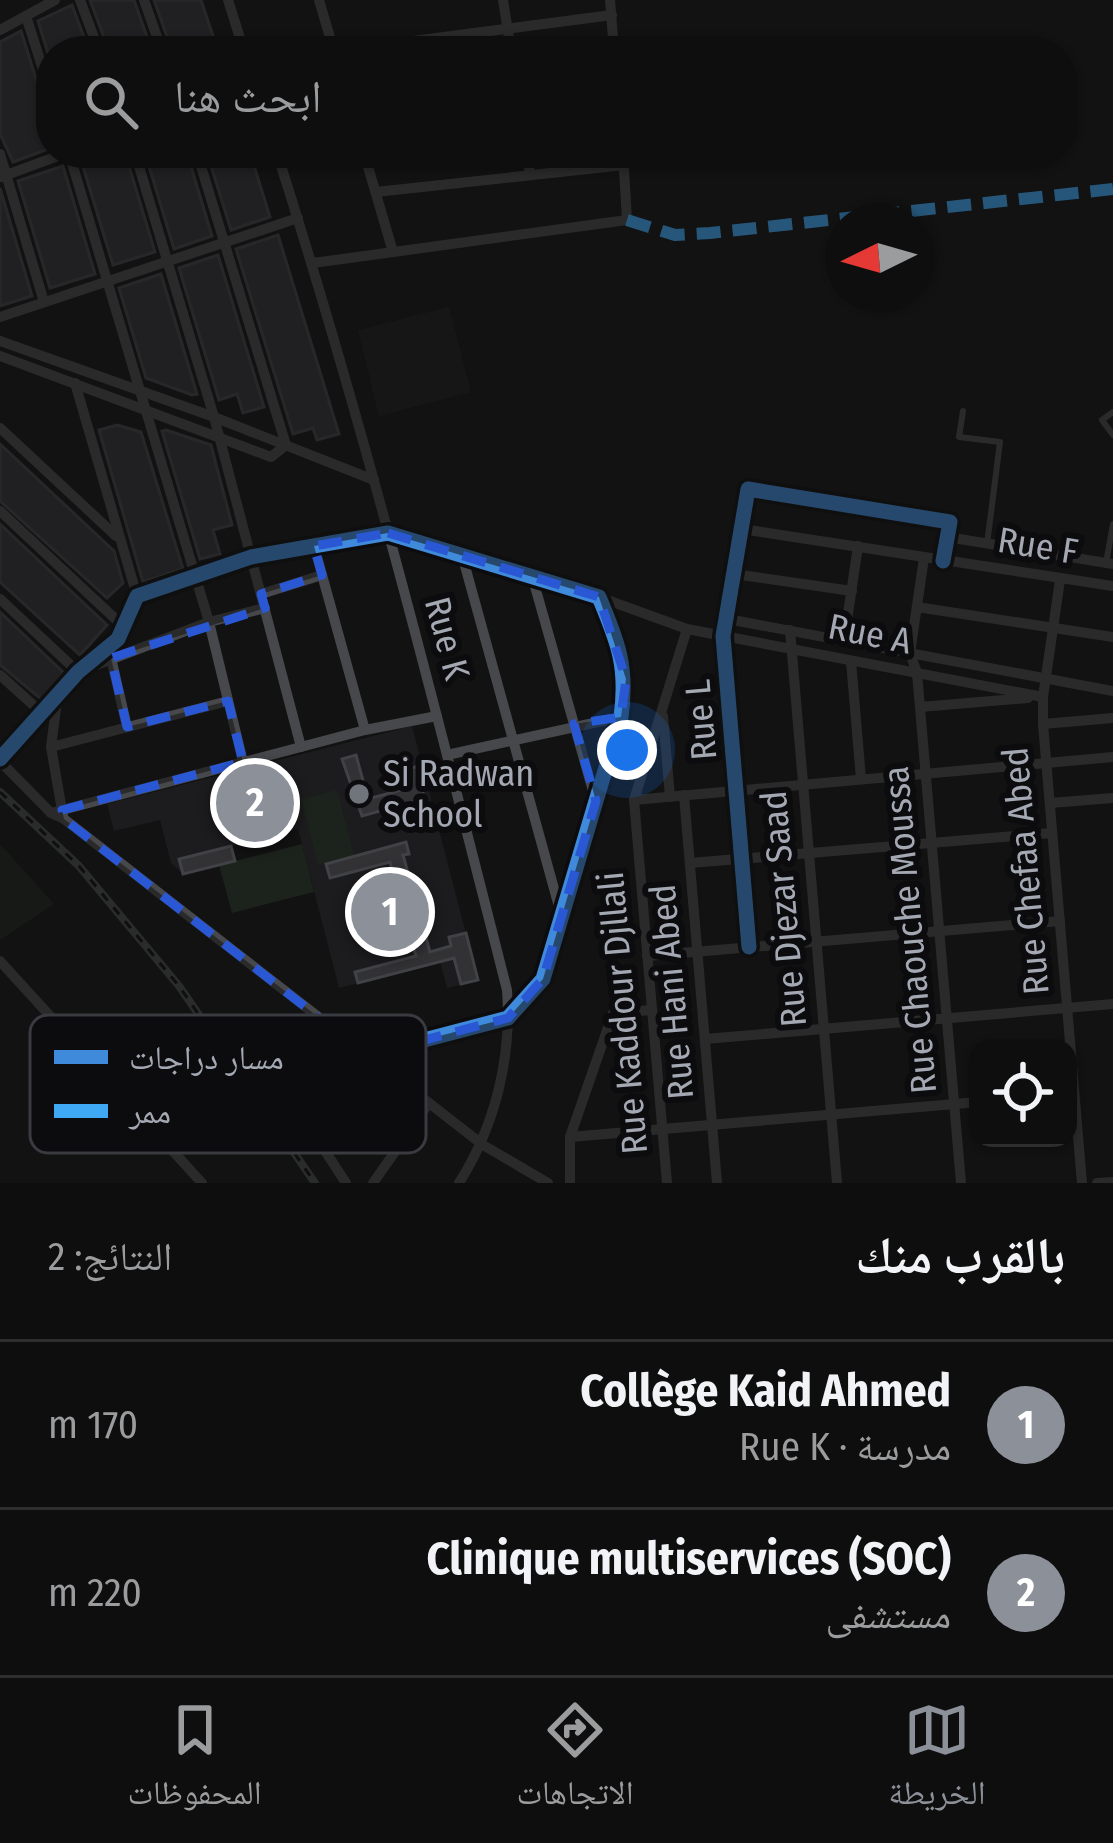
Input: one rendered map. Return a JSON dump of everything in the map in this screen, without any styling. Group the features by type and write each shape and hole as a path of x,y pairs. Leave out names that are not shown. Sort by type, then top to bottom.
{"street":[{"path":"0,31 55,0"},
{"path":"80,0 93,36"},
{"path":"144,0 157,36"},
{"path":"228,0 239,36"},
{"path":"319,0 331,36"},
{"path":"503,0 509,36"},
{"path":"610,0 613,36"},
{"path":"450,36 611,15"},
{"path":"26,16 36,48"},
{"path":"0,154 44,302"},
{"path":"3,176 36,164"},
{"path":"72,168 209,622 243,762"},
{"path":"140,168 220,437 301,747"},
{"path":"202,168 286,445"},
{"name":"Rue K","path":"282,168 374,481 507,990 508,1018 491,1122 483,1145 459,1183"},
{"path":"369,168 393,252"},
{"path":"529,168 530,174"},
{"path":"376,191 567,168"},
{"path":"313,263 627,220 624,168"},
{"path":"0,317 298,218"},
{"path":"0,340 374,481"},
{"path":"0,356 271,458 286,445"},
{"path":"75,383 137,596 118,639 78,671 0,760 59,814 316,1015"},
{"path":"0,428 118,537"},
{"name":"Rue L","path":"749,947 723,637 748,489 950,522 947,537"},
{"path":"0,511 124,627"},
{"name":"Rue F","path":"742,529 1113,586"},
{"path":"137,596 251,556 388,533"},
{"name":"Rue A","path":"388,533 687,629 1043,697"},
{"path":"943,561 947,537 1109,564"},
{"path":"314,546 365,730"},
{"path":"858,546 848,641 861,779"},
{"path":"463,556 561,917"},
{"path":"910,653 924,558"},
{"path":"261,594 322,574"},
{"path":"734,574 852,591"},
{"path":"532,576 596,801"},
{"name":"Rue Chefaa Abed","path":"1060,580 1043,724 1068,1039"},
{"path":"426,1039 508,1018 543,979 621,717 626,679 619,643 599,597"},
{"path":"0,598 78,671"},
{"path":"917,607 1113,637"},
{"path":"78,671 209,622 265,608"},
{"path":"727,619 1113,691"},
{"name":"Rue Kaddour Djllali","path":"667,1183 634,800 687,629"},
{"name":"Rue Djezar Saad","path":"790,630 837,1183"},
{"name":"Rue Chaouche Moussa","path":"910,653 917,673 961,1183"},
{"path":"111,658 128,727"},
{"path":"0,675 53,723"},
{"path":"58,693 51,747 59,814"},
{"path":"920,707 1043,697"},
{"path":"51,747 228,701"},
{"path":"662,705 670,796"},
{"path":"59,814 365,730 437,716"},
{"path":"447,754 621,717"},
{"path":"1043,724 1113,718"},
{"path":"634,800 1113,757"},
{"name":"Rue Hani Abed","path":"684,795 717,1183"},
{"path":"1050,803 1113,798"},
{"path":"690,863 1052,833"},
{"path":"647,956 1060,921"},
{"path":"0,962 48,1015"},
{"path":"705,1039 1113,1004"},
{"path":"570,1183 570,1137 614,1012 652,1010"},
{"path":"426,1101 483,1145 548,1183"},
{"path":"426,1107 429,1103"},
{"path":"570,1137 969,1103"},
{"name":"Rue Chefaa Abed","path":"1077,1143 1082,1183"},
{"path":"175,1153 202,1183"},
{"path":"328,1153 346,1183"},
{"path":"373,1183 394,1153"},
{"path":"1097,1183 1113,1182"}],"lane":[{"path":"963,411 959,436 1000,442 987,544"},
{"path":"1113,412 1102,420 1113,435"},
{"path":"1109,564 1113,524"}],"highlighted area":[{"path":"388,533 599,597 626,679 621,717 574,724 596,801 543,979 508,1018 367,1055 64,819 62,810 243,762 228,701 127,727 111,658 265,608 261,594 322,575 314,546"}],"shaded area":[{"path":"449,307 471,392 379,416 358,330"},
{"path":"412,726 478,980 447,988 440,962 339,988 298,829 232,846 235,861 183,874 171,863 160,820 114,831 107,804"},
{"path":"337,790 354,855 318,865 301,799"},
{"path":"0,844 54,904 0,940"},
{"path":"302,844 314,892 232,913 219,865"}],"building":[{"path":"90,0 134,0 147,36 103,36"},
{"path":"154,0 201,0 213,36 167,36"},
{"path":"72,5 83,36 43,36 38,21"},
{"path":"21,31 36,79 36,154 13,162 0,134 0,42"},
{"path":"64,168 95,274 50,288 18,181"},
{"path":"83,168 130,168 155,252 113,265"},
{"path":"150,168 192,168 212,236 174,249"},
{"path":"212,168 255,168 270,217 231,230"},
{"path":"0,188 32,296 0,306"},
{"path":"278,235 339,434 317,440 313,428 293,434 236,249"},
{"path":"218,255 264,407 243,413 237,394 219,400 179,268"},
{"path":"161,274 197,394 146,378 119,288"},
{"path":"117,425 141,432 183,569 143,582 99,430"},
{"path":"162,431 211,445 232,525 213,530 220,554 200,559"},
{"path":"0,444 114,551 123,583 107,598 0,501"},
{"path":"0,524 107,625 80,655 0,582"},
{"path":"0,612 64,673 41,699 0,665"},
{"path":"356,755 368,799 409,788 404,770 419,766 424,799 362,816 342,759"},
{"path":"406,842 409,854 403,855 430,952 451,946 449,937 466,933 478,980 461,984 454,958 358,983 355,972 416,956 390,862 330,878 326,864"},
{"path":"231,846 235,861 183,874 179,859"}],"railway":[{"path":"0,792 79,866 199,1015"},
{"path":"294,1153 315,1183"}],"marked path":[{"path":"627,220 675,235 710,233 1113,189"}],"cycle path":[{"path":"749,947 723,636 748,489 950,522 943,561"},
{"path":"0,759 78,672 118,639 137,596 251,557 388,533 599,597 620,655 621,717 543,979 508,1018 426,1040"}],"place":[{"name":"Si Radwan School","path":"359,794"},
{"name":"Clinique multiservices (SOC)","path":"255,803"},
{"name":"Collège Kaid Ahmed","path":"390,912"}]}
